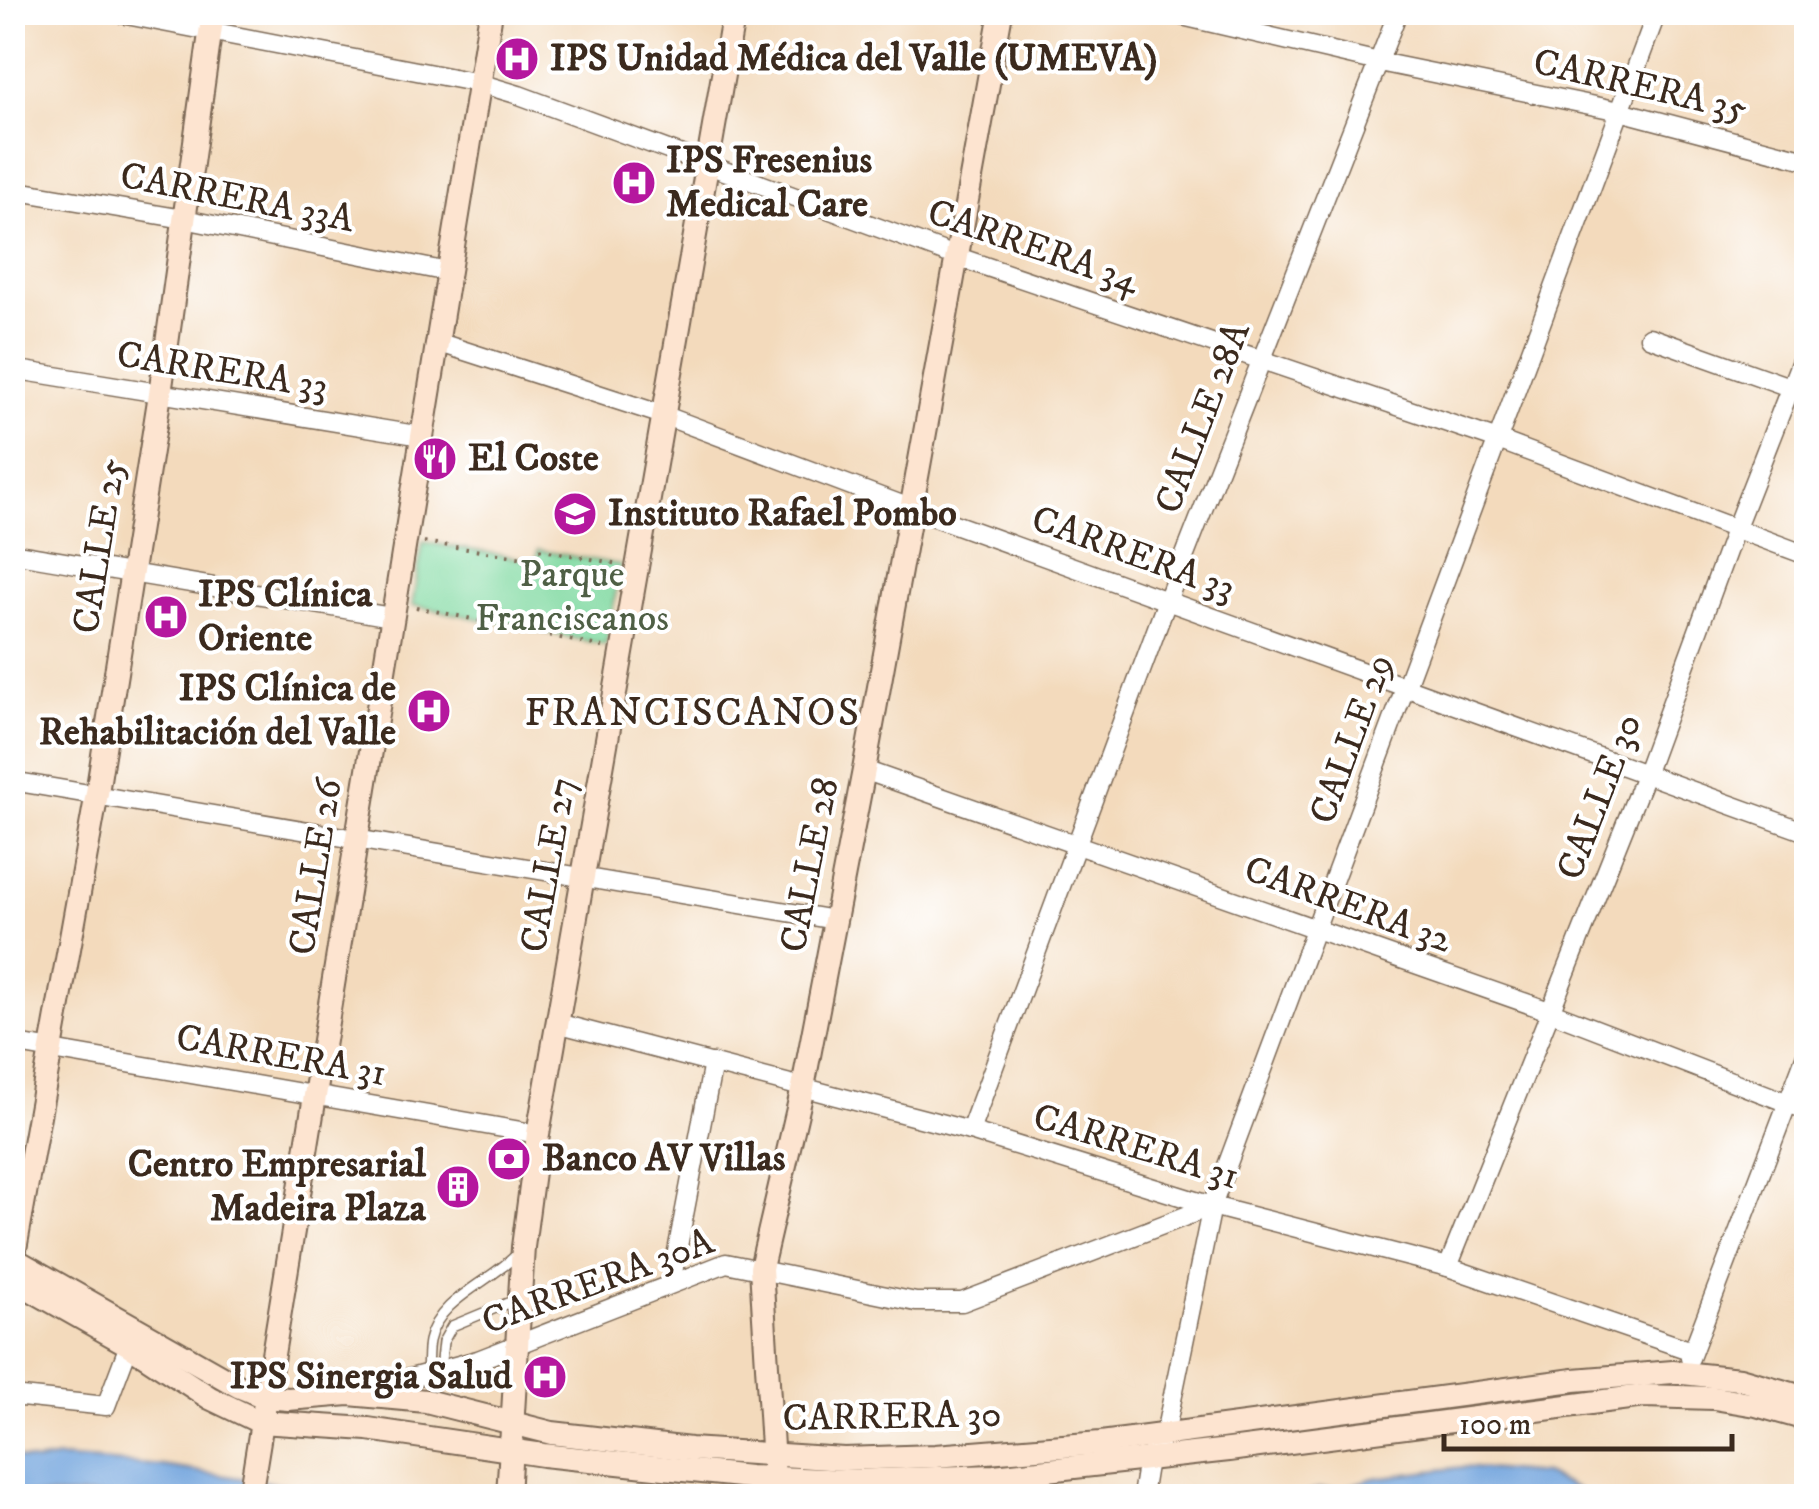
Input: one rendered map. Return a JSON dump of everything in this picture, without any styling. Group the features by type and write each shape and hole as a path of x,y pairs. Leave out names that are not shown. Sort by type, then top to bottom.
{"main road":[{"name":"CALLE 26","path":"250,1496 490,12"},
{"name":"CALLE 27","path":"509,1489 523,1247 538,1134 734,12"},
{"name":"CALLE 28","path":"774,1477 762,1268 803,1087 864,770 1001,12"},
{"name":"CALLE 25","path":"13,1266 97,793 160,394 212,21"},
{"name":"CARRERA 30","path":"13,1266 210,1398 260,1422 368,1428 513,1450 774,1477 864,1481 948,1478 1148,1459 1607,1400 1678,1396 1756,1405 1806,1419"},
{"name":"CARRERA 30","path":"13,1266 238,1386 265,1396 302,1399 349,1394 426,1402 552,1433 774,1477 844,1459 935,1456 1165,1434 1574,1380 1688,1361 1806,1398"}],"street":[{"name":"CARRERA 34","path":"111,12 212,21 479,83 955,256 1498,440 1806,555"},
{"name":"CARRERA 35","path":"1165,12 1620,112 1806,160"},
{"name":"CALLE 28A","path":"970,1131 1167,601 1398,12"},
{"name":"CALLE 29","path":"1142,1496 1148,1459 1165,1434 1212,1206 1657,12"},
{"name":"CARRERA 33A","path":"12,190 184,219 448,272"},
{"path":"1650,337 1799,390"},
{"name":"CARRERA 33","path":"437,342 664,415 1806,832"},
{"name":"CALLE 30","path":"1448,1267 1645,775 1736,527 1799,390 1806,348"},
{"name":"CARRERA 33","path":"12,369 422,436"},
{"path":"12,553 131,574 393,610"},
{"name":"CARRERA 32","path":"864,770 1549,1011 1806,1110"},
{"path":"12,781 835,920"},
{"name":"CARRERA 31","path":"557,1024 970,1131 1212,1206 1448,1267 1688,1361"},
{"name":"CARRERA 31","path":"12,1043 538,1134"},
{"path":"1678,1396 1806,1055"},
{"path":"671,1282 713,1063"},
{"name":"CARRERA 30A","path":"349,1394 434,1374 726,1263 916,1302 962,1302 1212,1206"},
{"path":"12,1396 106,1406 128,1345"}],"lane":[{"path":"434,1374 429,1342 435,1325 475,1285 506,1266 523,1247"},
{"path":"434,1374 452,1326 519,1298"}],"path":[{"path":"405,539 536,560 538,549 636,567"},
{"path":"393,610 622,651"}],"green space":[{"name":"Parque Franciscanos","path":"423,542 536,561 538,550 621,565 606,645 412,605"}],"water":[{"path":"12,1456 35,1462 59,1458 163,1466 332,1496 43,1496 13,1492"},
{"path":"1463,1467 1544,1474 1591,1496 1299,1496 1374,1478"}],"place":[{"name":"IPS Unidad Médica del Valle (UMEVA)","path":"517,59"},
{"name":"IPS Fresenius Medical Care","path":"634,183"},
{"name":"El Coste","path":"435,459"},
{"name":"Instituto Rafael Pombo","path":"575,514"},
{"name":"IPS Clínica Oriente","path":"166,617"},
{"name":"IPS Clínica de Rehabilitación del Valle","path":"429,711"},
{"name":"Banco AV Villas","path":"509,1159"},
{"name":"Centro Empresarial Madeira Plaza","path":"458,1187"},
{"name":"IPS Sinergia Salud","path":"545,1377"}],"district":[{"name":"FRANCISCANOS","path":"693,714"}]}
